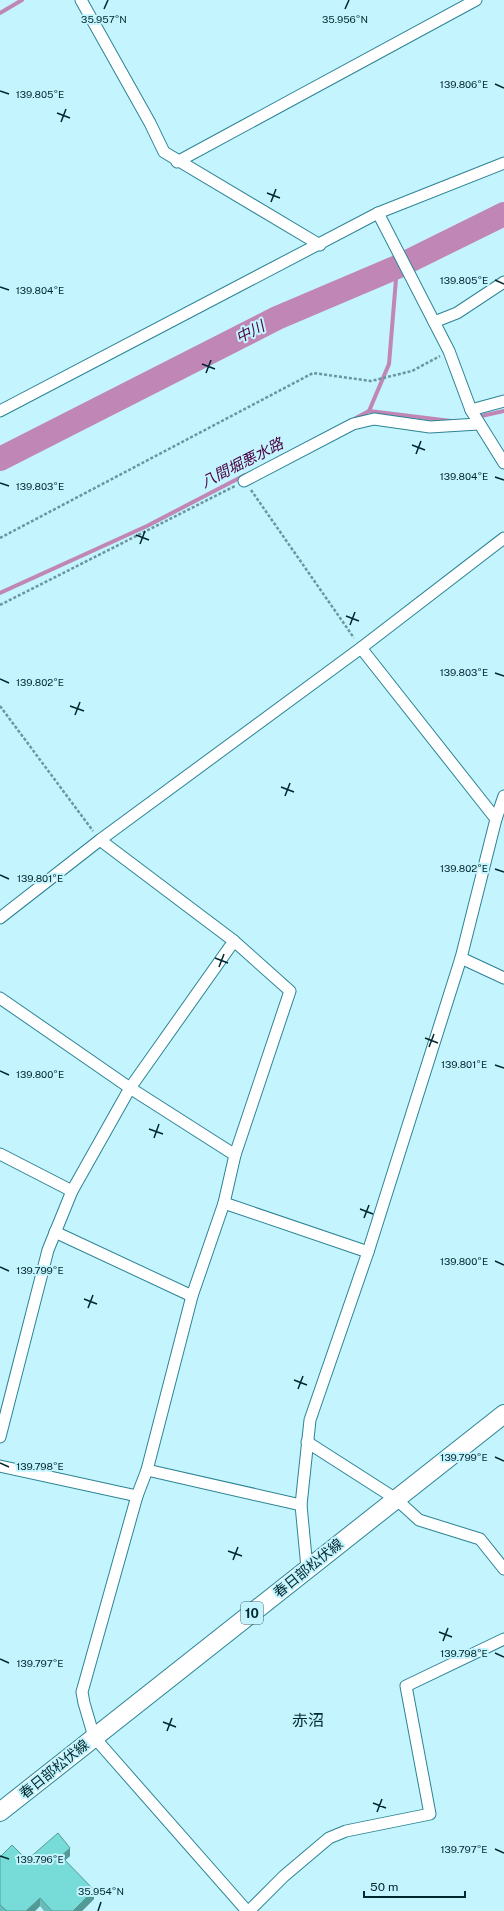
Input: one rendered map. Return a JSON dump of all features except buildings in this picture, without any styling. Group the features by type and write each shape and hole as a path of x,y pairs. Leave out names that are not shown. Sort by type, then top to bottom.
{"main road":[{"name":"春日部松伏線","path":"0,1812 307,1568 504,1414"}],"street":[{"path":"81,0 150,123 164,152 177,162 320,245"},
{"path":"177,162 475,0"},
{"path":"0,412 320,245 378,213 504,163"},
{"path":"378,213 449,351 470,410 504,463"},
{"path":"434,322 456,313 504,282"},
{"path":"470,410 504,401"},
{"path":"244,481 353,424 374,419 430,426 478,424"},
{"path":"0,918 100,840 361,648 504,538"},
{"path":"361,648 496,819"},
{"path":"307,1568 301,1505 310,1420 368,1252 460,958 496,819 504,796"},
{"path":"100,840 234,941 290,991 235,1155 224,1203 192,1296 147,1470 137,1496 82,1692 94,1737 248,1911 284,1876 329,1838 346,1831 430,1814 406,1686 504,1639"},
{"path":"0,1437 48,1250 72,1191 130,1088 234,941"},
{"path":"460,958 504,978"},
{"path":"0,998 130,1088 235,1155"},
{"path":"0,1154 72,1191"},
{"path":"224,1203 368,1252"},
{"path":"55,1232 192,1296"},
{"path":"307,1442 396,1499 418,1520 480,1539 504,1569"},
{"path":"0,1466 137,1496"},
{"path":"147,1470 301,1505"}],"path":[{"path":"0,538 313,374 371,381 412,372 449,351"},
{"path":"0,605 244,481 361,648"},
{"path":"0,706 100,840"}],"waterway":[{"path":"0,13 22,0"},
{"name":"中川","path":"0,459 277,318 397,267 504,214"},
{"path":"369,411 389,364 397,267"},
{"name":"八間堀悪水路","path":"354,419 369,411 451,421"},
{"name":"八間堀悪水路","path":"477,417 504,411"},
{"name":"八間堀悪水路","path":"0,593 147,526 245,475"}],"district":[{"name":"赤沼","path":"308,1720"}]}
